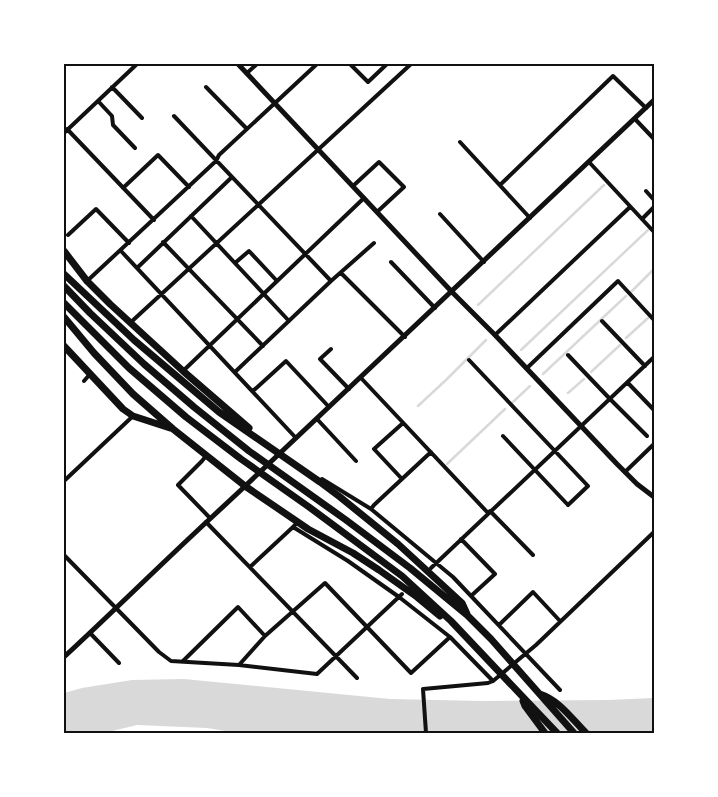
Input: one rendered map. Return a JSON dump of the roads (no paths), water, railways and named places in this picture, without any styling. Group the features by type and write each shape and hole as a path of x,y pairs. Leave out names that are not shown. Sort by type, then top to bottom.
{"highway":[{"path":"64,251 86,282 183,371 250,428 254,436"},
{"path":"64,274 134,340 219,412 319,481 398,544 462,603 467,615"},
{"path":"64,286 144,364 188,402 248,450 389,552 467,615 503,652 574,733"},
{"path":"64,304 129,368 186,417 402,576 451,621 557,733"},
{"path":"64,316 94,353 133,394 244,486 295,525 353,553 417,597 444,619 451,621"},
{"path":"64,346 122,409 133,416 173,429"},
{"path":"537,692 557,704 586,733"},
{"path":"522,696 525,706 545,733"}],"street":[{"path":"137,64 66,131 154,220"},
{"path":"238,64 581,427 637,484 654,497"},
{"path":"247,73 257,64"},
{"path":"86,282 189,187 216,161 219,155 316,64"},
{"path":"350,64 368,82 387,64"},
{"path":"130,323 411,64"},
{"path":"500,185 613,76 646,108"},
{"path":"112,87 142,118"},
{"path":"206,87 247,129"},
{"path":"98,100 112,116 113,125 135,148"},
{"path":"64,657 654,102"},
{"path":"174,116 331,281"},
{"path":"635,119 654,139"},
{"path":"460,142 530,218"},
{"path":"123,188 158,155 189,187"},
{"path":"353,186 379,162 404,187 377,212"},
{"path":"589,162 654,232"},
{"path":"137,268 232,177"},
{"path":"646,191 654,200"},
{"path":"183,371 364,198"},
{"path":"495,335 630,207"},
{"path":"642,219 654,207"},
{"path":"68,235 96,209 129,243"},
{"path":"440,214 484,262"},
{"path":"190,216 289,321"},
{"path":"163,242 263,346"},
{"path":"235,372 374,243"},
{"path":"121,250 296,438"},
{"path":"235,263 249,251 277,281"},
{"path":"391,262 435,308"},
{"path":"341,273 405,337"},
{"path":"526,368 618,281 654,320"},
{"path":"602,321 645,366"},
{"path":"331,349 320,359 349,389"},
{"path":"568,355 647,436"},
{"path":"431,568 654,357"},
{"path":"469,360 588,486 568,505 503,436"},
{"path":"253,391 286,361 329,408"},
{"path":"84,381 90,374"},
{"path":"361,378 430,452 533,555"},
{"path":"628,382 654,410"},
{"path":"64,481 133,416"},
{"path":"317,419 356,461"},
{"path":"402,479 374,450 403,423"},
{"path":"625,472 654,444"},
{"path":"371,510 430,452"},
{"path":"206,456 178,485 250,567 356,678"},
{"path":"319,481 322,479 371,510 453,577 560,690"},
{"path":"250,567 295,525 308,538 401,596 450,637 494,681"},
{"path":"426,733 423,688 494,681 654,532"},
{"path":"461,539 494,574 471,596"},
{"path":"64,555 159,652 172,661 239,665 317,674 401,596"},
{"path":"239,665 265,636 325,583 412,673 450,637"},
{"path":"499,624 533,592 560,621"},
{"path":"183,661 238,608 265,636"},
{"path":"90,633 120,663"}],"waterway":[{"path":"478,305 604,185"},
{"path":"521,350 648,230"},
{"path":"631,292 654,269"},
{"path":"543,374 626,296"},
{"path":"626,338 648,318"},
{"path":"418,406 486,340"},
{"path":"591,372 620,345"},
{"path":"568,393 584,379"},
{"path":"512,403 530,386"},
{"path":"447,464 505,409"}]}
